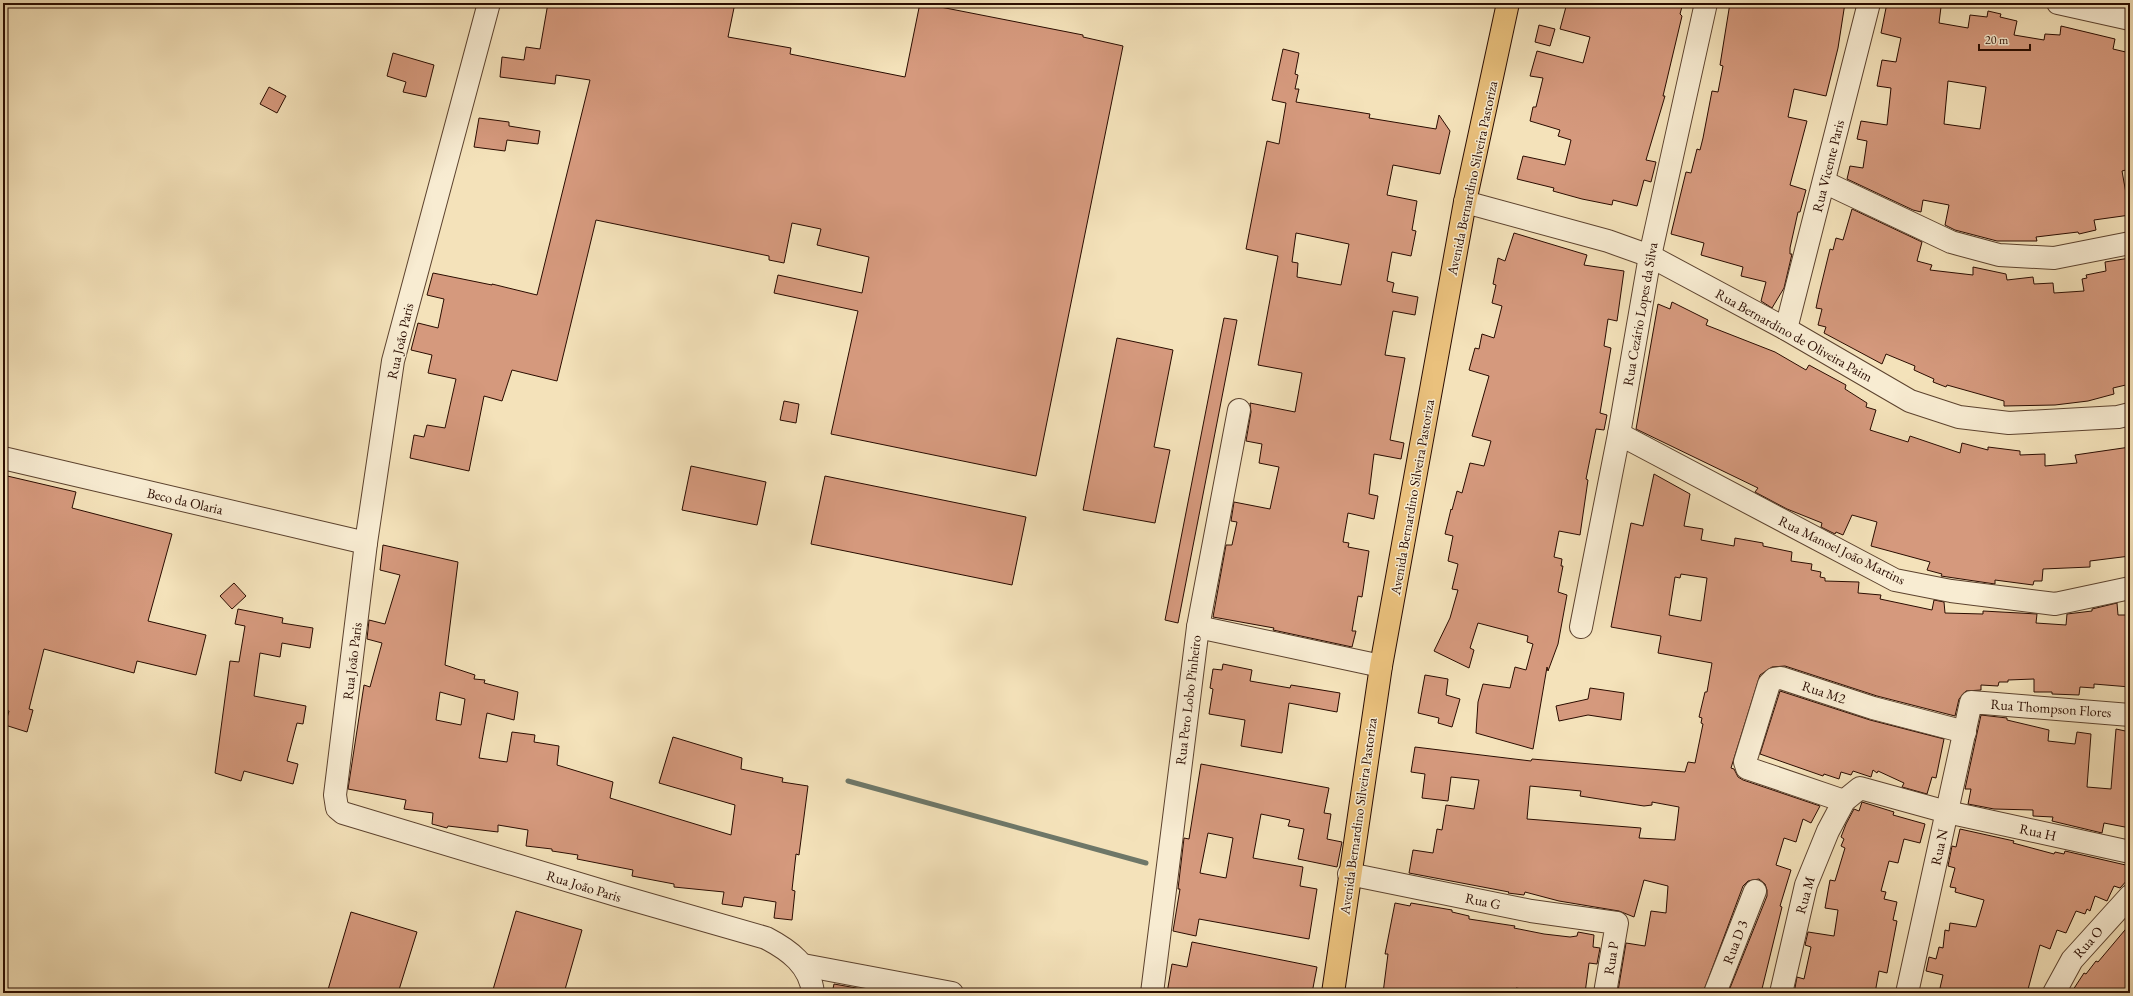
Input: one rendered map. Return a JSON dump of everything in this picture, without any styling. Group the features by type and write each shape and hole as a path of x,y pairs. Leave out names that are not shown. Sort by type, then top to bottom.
{"main road":[{"name":"Avenida Bernardino Silveira Pastoriza","path":"1333,993 1349,874 1381,666 1465,202 1508,3"}],"street":[{"name":"Rua João Paris","path":"489,3 393,360 366,543 335,795 337,808 343,813 766,938 786,949 803,965 811,981 813,993"},
{"name":"Rua Cezário Lopes da Silva","path":"1581,627 1619,434 1650,256 1706,3"},
{"name":"Rua Vicente Paris","path":"1786,329 1869,3"},
{"path":"2058,3 2130,19"},
{"path":"1824,182 1951,242 1999,255 2054,258 2130,242"},
{"name":"Rua Bernardino de Oliveira Paim","path":"1465,202 1608,241 1650,256 1786,329 1910,401 1959,418 2009,423 2118,417 2130,414"},
{"name":"Rua Pero Lobo Pinheiro","path":"1152,993 1198,627 1239,410"},
{"name":"Rua Manoel João Martins","path":"1619,434 1895,580 1951,591 2055,604 2130,588"},
{"name":"Beco da Olaria","path":"3,458 366,543"},
{"path":"1198,627 1381,666"},
{"name":"Rua M2","path":"1844,801 1746,768 1745,762 1769,684 1774,679 1781,678 1873,708 1965,732"},
{"name":"Rua Thompson Flores","path":"1971,702 2130,715"},
{"name":"Rua N","path":"1907,993 1971,702"},
{"name":"Rua M","path":"1781,993 1806,885 1828,831 1844,801 1860,788 1947,812"},
{"name":"Rua H","path":"1947,812 2130,852"},
{"name":"Rua G","path":"1349,874 1531,911 1617,923"},
{"name":"Rua D 3","path":"1715,993 1755,891"},
{"name":"Rua O","path":"2054,993 2072,960 2130,896"},
{"name":"Rua P","path":"1606,993 1617,923"},
{"path":"803,965 952,993"}],"building":[{"path":"548,3 735,3 728,37 791,48 790,54 905,77 920,3 1083,35 1083,37 1123,46 1036,476 831,434 858,311 774,293 778,275 862,293 869,257 817,245 821,229 792,223 784,263 769,260 769,256 596,220 557,381 512,370 502,401 484,396 469,471 410,458 414,435 424,437 427,425 445,428 456,379 428,373 432,355 411,350 418,323 438,328 444,299 427,295 433,273 492,284 537,295 590,80 556,75 555,84 500,77 502,57 524,60 526,47 540,49"},
{"path":"1567,3 1683,3 1680,14 1682,16 1663,96 1665,96 1646,160 1656,162 1651,182 1644,180 1637,206 1613,200 1612,205 1582,199 1553,191 1554,188 1517,179 1523,156 1565,165 1571,140 1558,136 1560,130 1530,121 1533,107 1536,107 1543,78 1530,76 1537,51 1583,63 1590,37 1560,29"},
{"path":"1730,3 1845,3 1838,48 1826,96 1794,89 1788,117 1807,121 1790,185 1806,190 1800,212 1798,212 1790,248 1790,254 1792,254 1784,288 1772,308 1761,301 1766,282 1741,276 1743,267 1701,255 1704,243 1671,234 1686,172 1691,173 1697,149 1700,150 1712,91 1718,92 1723,66 1720,65"},
{"path":"1887,3 1915,3 1941,7 1939,23 1968,28 1970,15 1987,17 1988,11 2001,14 2000,17 2017,21 2014,35 2044,40 2045,34 2060,35 2061,26 2115,39 2113,49 2130,53 2130,169 2122,171 2127,199 2130,198 2130,215 2094,220 2096,230 2079,234 2078,232 2036,237 2037,241 1997,241 1955,230 1945,225 1949,205 1923,200 1921,212 1913,210 1847,179 1850,166 1863,168 1867,141 1857,139 1861,121 1887,125 1891,88 1877,86 1882,60 1896,62 1901,38 1881,33","holes":["1948,81 1986,87 1980,129 1944,124"]},
{"path":"1539,25 1555,29 1550,46 1535,42"},
{"path":"1283,49 1299,53 1295,74 1298,75 1295,89 1299,89 1296,102 1370,114 1369,118 1436,129 1439,115 1450,131 1440,174 1393,165 1387,195 1417,201 1412,230 1416,231 1411,256 1392,252 1387,281 1394,283 1392,292 1418,297 1415,315 1393,311 1385,355 1405,358 1390,440 1404,443 1401,459 1374,454 1369,494 1378,496 1374,519 1348,513 1343,542 1349,543 1348,547 1369,551 1362,597 1358,596 1352,631 1356,631 1352,647 1273,630 1274,628 1213,617 1226,545 1232,545 1237,522 1231,521 1234,502 1270,509 1279,467 1259,463 1262,444 1246,441 1251,412 1250,403 1295,412 1302,373 1258,365 1278,256 1246,249 1267,141 1279,144 1286,103 1272,100","holes":["1296,233 1349,244 1341,285 1297,277 1298,263 1292,262"]},
{"path":"393,53 434,65 426,97 403,92 406,82 387,76"},
{"path":"269,87 286,96 277,113 260,104"},
{"path":"479,118 509,122 509,126 540,131 538,144 507,140 505,151 474,147"},
{"path":"1852,209 1922,242 1917,261 1932,265 1930,270 1973,275 1973,267 2006,274 2007,280 2033,277 2034,284 2053,283 2054,293 2084,291 2082,279 2087,278 2086,275 2106,271 2105,262 2130,258 2130,384 2113,388 2114,394 2088,401 2055,405 2004,406 2004,401 1947,385 1946,387 1933,382 1934,379 1914,370 1915,366 1886,354 1882,364 1824,333 1826,327 1818,325 1822,309 1816,308 1819,294 1830,249 1833,250 1836,238 1843,240"},
{"path":"1514,233 1587,255 1584,265 1624,271 1617,321 1608,319 1604,346 1611,348 1600,413 1607,415 1604,430 1596,429 1586,479 1588,480 1580,535 1559,531 1554,557 1562,559 1561,566 1563,566 1558,592 1567,595 1558,644 1548,671 1547,667 1533,749 1476,733 1478,702 1483,684 1510,688 1515,667 1526,670 1533,644 1527,642 1528,636 1478,623 1470,648 1474,650 1469,668 1434,651 1450,618 1458,590 1452,589 1458,564 1448,561 1453,536 1445,534 1451,509 1452,510 1457,491 1462,493 1470,463 1484,466 1491,441 1472,436 1489,376 1469,370 1475,348 1479,349 1482,334 1494,338 1502,306 1492,303 1496,285 1493,284 1498,258 1505,261"},
{"path":"1672,302 1708,320 1706,325 1775,352 1806,370 1809,365 1846,385 1845,389 1867,403 1866,407 1876,410 1870,430 1908,442 1910,436 1960,453 1962,443 1988,450 1988,447 2020,451 2020,455 2045,454 2045,466 2077,463 2075,455 2130,447 2130,556 2090,561 2090,567 2043,569 2042,581 2034,581 2033,585 1995,580 1995,584 1941,576 1942,574 1927,570 1930,562 1871,546 1877,522 1852,515 1843,535 1836,532 1835,534 1821,527 1822,523 1787,509 1755,492 1758,488 1636,429 1658,304 1670,309"},
{"path":"1224,318 1237,320 1178,623 1165,620"},
{"path":"1117,338 1173,350 1154,447 1170,450 1155,523 1083,510"},
{"path":"784,401 799,404 796,423 780,420"},
{"path":"691,466 766,482 757,525 682,510"},
{"path":"1654,474 1690,494 1684,526 1703,529 1701,540 1734,546 1735,538 1763,543 1763,546 1792,552 1791,561 1812,564 1811,570 1821,572 1820,577 1825,578 1825,581 1859,582 1858,593 1881,595 1880,599 1932,610 1934,600 1944,602 1945,613 1983,614 1983,611 2037,614 2036,623 2066,625 2067,614 2092,611 2092,609 2117,603 2118,615 2130,615 2130,687 2094,684 2094,688 2080,687 2079,695 2052,694 2052,692 2034,692 2034,679 2008,680 2008,682 1999,682 1998,686 1981,685 1981,690 1966,691 1959,699 1955,716 1877,696 1785,666 1772,667 1760,675 1731,768 1734,769 1738,777 1743,780 1820,806 1811,823 1803,819 1796,842 1784,838 1776,865 1791,870 1780,906 1782,907 1761,993 1739,991 1738,993 1728,993 1767,896 1765,884 1759,879 1748,881 1743,886 1703,993 1637,993 1618,991 1626,943 1645,946 1651,911 1666,913 1668,886 1644,880 1634,917 1619,911 1559,901 1525,892 1524,895 1508,893 1509,892 1409,873 1413,850 1433,853 1437,829 1442,830 1446,805 1474,809 1479,780 1451,777 1448,801 1422,798 1425,774 1411,772 1415,747 1531,761 1532,759 1685,772 1688,762 1695,763 1703,724 1701,723 1702,718 1699,717 1705,692 1707,692 1712,663 1658,653 1661,636 1611,627 1631,523 1643,526","holes":["1681,574 1707,578 1701,621 1669,615 1675,577 1680,578","1530,786 1581,791 1580,796 1644,806 1652,805 1652,802 1679,807 1675,840 1639,838 1641,828 1527,819"]},
{"path":"3,475 76,492 72,508 172,534 148,621 206,635 196,675 137,661 134,673 44,649 29,709 33,710 27,732 5,725 9,711 3,709"},
{"path":"825,476 1026,517 1012,585 811,544"},
{"path":"383,545 458,562 445,665 475,675 474,679 485,680 484,683 518,692 514,720 487,713 479,758 507,762 512,732 535,735 534,742 559,746 557,765 613,782 610,798 731,835 735,805 659,783 673,737 742,758 741,769 783,778 782,782 808,786 799,855 796,854 792,890 795,891 792,920 774,918 776,902 744,897 742,907 722,904 724,892 674,887 674,884 632,876 633,870 577,859 578,855 552,851 552,849 526,846 528,830 498,825 498,832 448,826 447,828 432,824 433,813 404,809 406,800 348,789 364,685 370,687 382,643 367,639 369,620 385,624 400,575 380,570","holes":["440,692 465,699 461,725 436,720"]},
{"path":"234,583 246,596 232,609 220,596"},
{"path":"238,609 283,618 282,623 313,628 310,648 282,643 280,657 260,653 254,696 306,706 303,724 297,723 287,761 298,764 293,784 244,771 241,781 215,773 230,661 239,662 245,626 235,624"},
{"path":"1223,664 1252,670 1250,681 1290,688 1291,685 1340,693 1337,712 1289,703 1282,753 1241,746 1245,720 1209,714 1213,689 1210,688 1213,669 1222,670"},
{"path":"1425,675 1448,679 1446,695 1460,699 1452,727 1438,723 1439,718 1418,713"},
{"path":"1590,688 1624,693 1621,720 1588,715 1559,721 1556,706 1588,699"},
{"path":"1780,691 1870,720 1944,739 1936,778 1932,777 1927,794 1902,787 1904,783 1878,771 1877,773 1873,770 1871,777 1853,771 1851,775 1841,772 1839,779 1824,774 1823,776 1760,754"},
{"path":"1981,715 2007,718 2007,720 2049,730 2048,741 2075,744 2077,732 2091,734 2087,787 2111,789 2116,729 2130,732 2130,828 2104,823 2102,833 2052,821 2053,817 2033,816 2033,810 1994,809 1968,804 1971,789 1965,789"},
{"path":"1201,764 1329,788 1324,813 1331,814 1327,839 1342,842 1337,867 1298,859 1304,829 1288,826 1290,820 1261,814 1253,858 1303,867 1300,886 1317,889 1309,939 1199,919 1196,936 1173,931 1180,889 1178,889 1184,838 1189,839","holes":["1208,833 1233,838 1226,878 1200,873"]},
{"path":"1862,802 1894,812 1893,815 1925,824 1920,843 1904,839 1898,863 1889,861 1881,891 1886,892 1884,899 1897,902 1893,920 1897,921 1887,973 1879,971 1875,993 1794,993 1797,977 1804,979 1811,947 1805,945 1808,932 1834,936 1838,910 1825,908 1830,880 1835,881 1845,848 1841,846 1844,839 1841,837 1846,824 1854,809 1859,811"},
{"path":"1960,829 2014,841 2013,843 2054,854 2055,852 2064,854 2065,851 2130,866 2130,877 2120,888 2114,886 2107,901 2095,896 2090,911 2087,909 2085,914 2076,911 2066,933 2057,930 2050,949 2040,945 2027,993 1943,993 1944,989 1940,988 1943,975 1926,971 1929,957 1936,959 1939,947 1943,948 1945,930 1949,931 1950,923 1976,927 1984,900 1955,892 1956,888 1950,887 1955,868 1948,866 1952,846 1956,847"},
{"path":"1395,903 1410,906 1411,903 1452,910 1452,912 1469,916 1469,919 1515,926 1514,928 1544,934 1570,937 1577,936 1578,932 1594,935 1593,947 1600,948 1597,964 1589,963 1585,993 1546,993 1516,988 1515,993 1383,993 1388,954 1385,954"},
{"path":"516,911 582,930 564,993 492,993"},
{"path":"351,912 417,932 398,993 327,993"},
{"path":"2130,924 2130,993 2071,993 2084,973 2086,974 2096,961 2098,962"},
{"path":"1192,942 1317,967 1312,993 1167,993 1172,964 1187,967"},
{"path":"834,984 884,993 832,993"}],"waterway":[{"path":"848,781 1146,863"}]}
